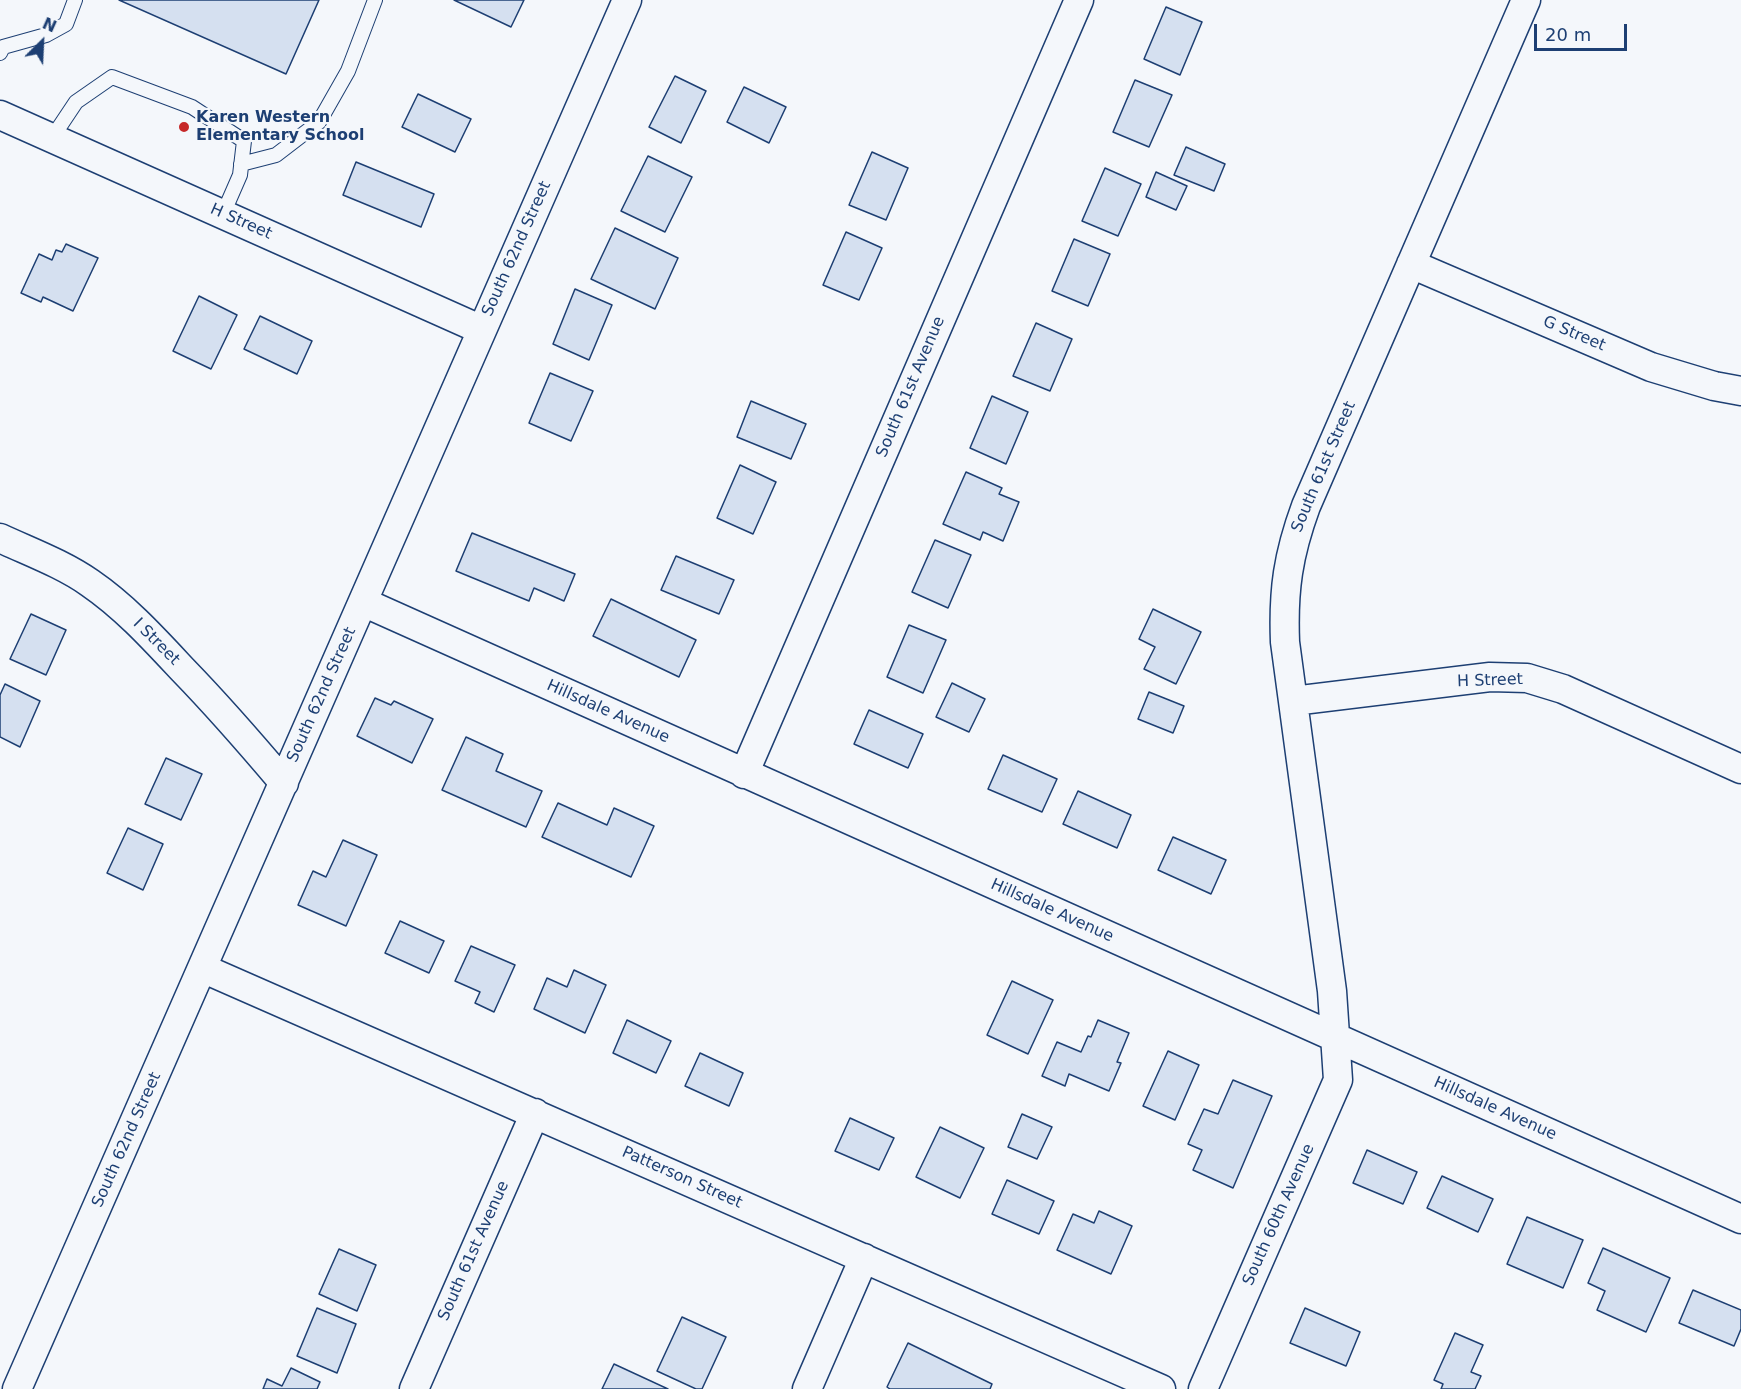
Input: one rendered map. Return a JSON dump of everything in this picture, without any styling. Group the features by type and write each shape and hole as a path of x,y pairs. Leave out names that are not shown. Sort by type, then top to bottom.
{"street":[{"name":"South 62nd Street","path":"17,1389 627,0"},
{"name":"South 61st Avenue","path":"744,774 1078,0"},
{"name":"South 61st Street","path":"1335,1038 1332,991 1286,642 1284,608 1287,572 1293,541 1306,506 1526,0"},
{"name":"H Street","path":"0,115 482,330"},
{"name":"G Street","path":"1411,264 1651,367 1714,386 1741,391"},
{"name":"I Street","path":"0,537 67,569 89,582 117,604 158,642 284,783"},
{"name":"Hillsdale Avenue","path":"363,602 1741,1219"},
{"name":"H Street","path":"1293,701 1490,677 1527,678 1563,689 1741,769"},
{"name":"Patterson Street","path":"202,968 1161,1389"},
{"name":"South 60th Avenue","path":"1203,1389 1338,1080 1335,1038"},
{"name":"South 61st Avenue","path":"414,1389 535,1113"},
{"path":"807,1389 864,1258"}],"lane":[{"path":"1,47 46,35 66,24 75,0"},
{"path":"241,164 276,155 319,122 348,71 375,0"},
{"path":"52,138 76,102 112,77 192,107 244,141 240,175 223,214"}],"building":[{"name":"Karen Western Elementary School","path":"119,0 319,0 286,74"},
{"path":"454,0 524,0 511,27"},
{"path":"1166,7 1202,22 1180,75 1144,59"},
{"path":"675,76 706,91 681,143 649,127"},
{"path":"1135,80 1172,95 1149,147 1113,132"},
{"path":"744,87 786,107 769,143 727,122"},
{"path":"418,94 471,119 455,152 402,127"},
{"path":"1186,147 1225,164 1214,191 1174,175"},
{"path":"872,152 908,168 886,220 849,205"},
{"path":"648,156 692,177 665,232 621,211"},
{"path":"356,162 434,194 421,227 343,195"},
{"path":"1105,168 1141,184 1118,236 1082,221"},
{"path":"1156,172 1187,186 1176,210 1146,197"},
{"path":"615,228 678,258 655,309 591,279"},
{"path":"846,232 882,248 859,300 823,285"},
{"path":"1074,239 1110,254 1088,306 1052,291"},
{"path":"66,244 98,258 73,311 43,297 41,302 21,293 39,254 52,260 56,250 62,252"},
{"path":"575,289 612,305 589,360 553,344"},
{"path":"199,296 237,315 211,369 173,351"},
{"path":"260,316 312,341 297,374 244,349"},
{"path":"1036,323 1072,339 1050,391 1013,376"},
{"path":"550,373 593,391 571,441 529,423"},
{"path":"992,396 1028,412 1006,464 970,448"},
{"path":"751,401 806,424 791,459 737,437"},
{"path":"740,465 776,482 753,534 717,518"},
{"path":"966,472 1002,488 999,494 1019,502 1003,541 983,532 980,540 943,524"},
{"path":"472,533 575,574 564,601 534,588 529,601 456,571"},
{"path":"935,540 971,555 948,608 912,592"},
{"path":"676,556 734,580 719,614 661,590"},
{"path":"611,599 696,640 679,677 593,636"},
{"path":"1153,609 1201,632 1176,684 1144,669 1155,647 1139,639"},
{"path":"31,614 66,630 46,675 10,659"},
{"path":"909,625 946,640 923,693 887,677"},
{"path":"952,683 985,699 969,732 936,717"},
{"path":"5,684 40,701 20,747 0,737 0,695"},
{"path":"1149,692 1184,706 1173,733 1138,719"},
{"path":"375,698 391,705 394,701 433,719 412,763 357,736"},
{"path":"869,710 923,734 908,768 854,744"},
{"path":"466,737 503,754 496,771 542,791 526,827 442,790"},
{"path":"1003,755 1057,779 1042,812 988,789"},
{"path":"166,758 202,774 181,820 145,804"},
{"path":"1078,791 1131,815 1117,848 1063,824"},
{"path":"558,803 607,825 614,808 654,826 631,877 542,837"},
{"path":"128,828 163,844 143,890 107,873"},
{"path":"1173,837 1226,860 1211,894 1158,870"},
{"path":"343,840 377,855 346,926 298,905 313,871 326,877"},
{"path":"400,921 444,941 429,973 385,953"},
{"path":"471,946 515,965 494,1012 475,1003 480,992 455,981"},
{"path":"574,970 606,985 585,1033 534,1009 547,978 567,987"},
{"path":"1012,981 1053,1000 1028,1054 987,1035"},
{"path":"627,1020 671,1041 656,1073 613,1053"},
{"path":"1098,1020 1129,1033 1117,1062 1121,1063 1109,1091 1069,1074 1065,1086 1042,1076 1057,1042 1081,1052"},
{"path":"1168,1051 1199,1065 1175,1120 1143,1106"},
{"path":"700,1053 743,1073 729,1106 685,1086"},
{"path":"1233,1080 1272,1096 1233,1188 1193,1170 1202,1150 1188,1144 1204,1109 1218,1114"},
{"path":"1022,1114 1052,1127 1037,1159 1008,1147"},
{"path":"850,1118 894,1138 879,1170 835,1151"},
{"path":"940,1127 984,1148 960,1198 916,1177"},
{"path":"1367,1150 1417,1172 1403,1204 1353,1183"},
{"path":"1442,1176 1493,1199 1478,1232 1427,1208"},
{"path":"1007,1180 1054,1201 1039,1234 992,1214"},
{"path":"1099,1211 1132,1226 1111,1274 1057,1250 1073,1214 1094,1223"},
{"path":"1527,1217 1583,1240 1563,1288 1507,1264"},
{"path":"1603,1248 1670,1278 1646,1332 1597,1310 1605,1291 1588,1283"},
{"path":"339,1249 376,1265 357,1311 319,1294"},
{"path":"1693,1290 1741,1310 1741,1329 1734,1346 1679,1323"},
{"path":"317,1308 356,1324 337,1373 297,1356"},
{"path":"1305,1308 1360,1332 1346,1366 1290,1343"},
{"path":"682,1317 726,1337 702,1389 696,1389 657,1371"},
{"path":"1455,1333 1483,1345 1471,1372 1481,1376 1475,1389 1441,1389 1443,1384 1434,1380"},
{"path":"908,1343 992,1384 990,1389 890,1389 887,1387"},
{"path":"614,1364 668,1389 602,1389"},
{"path":"291,1368 320,1382 317,1389 263,1389 267,1379 282,1386"}],"place":[{"name":"Karen Western Elementary School","path":"184,127"}]}
